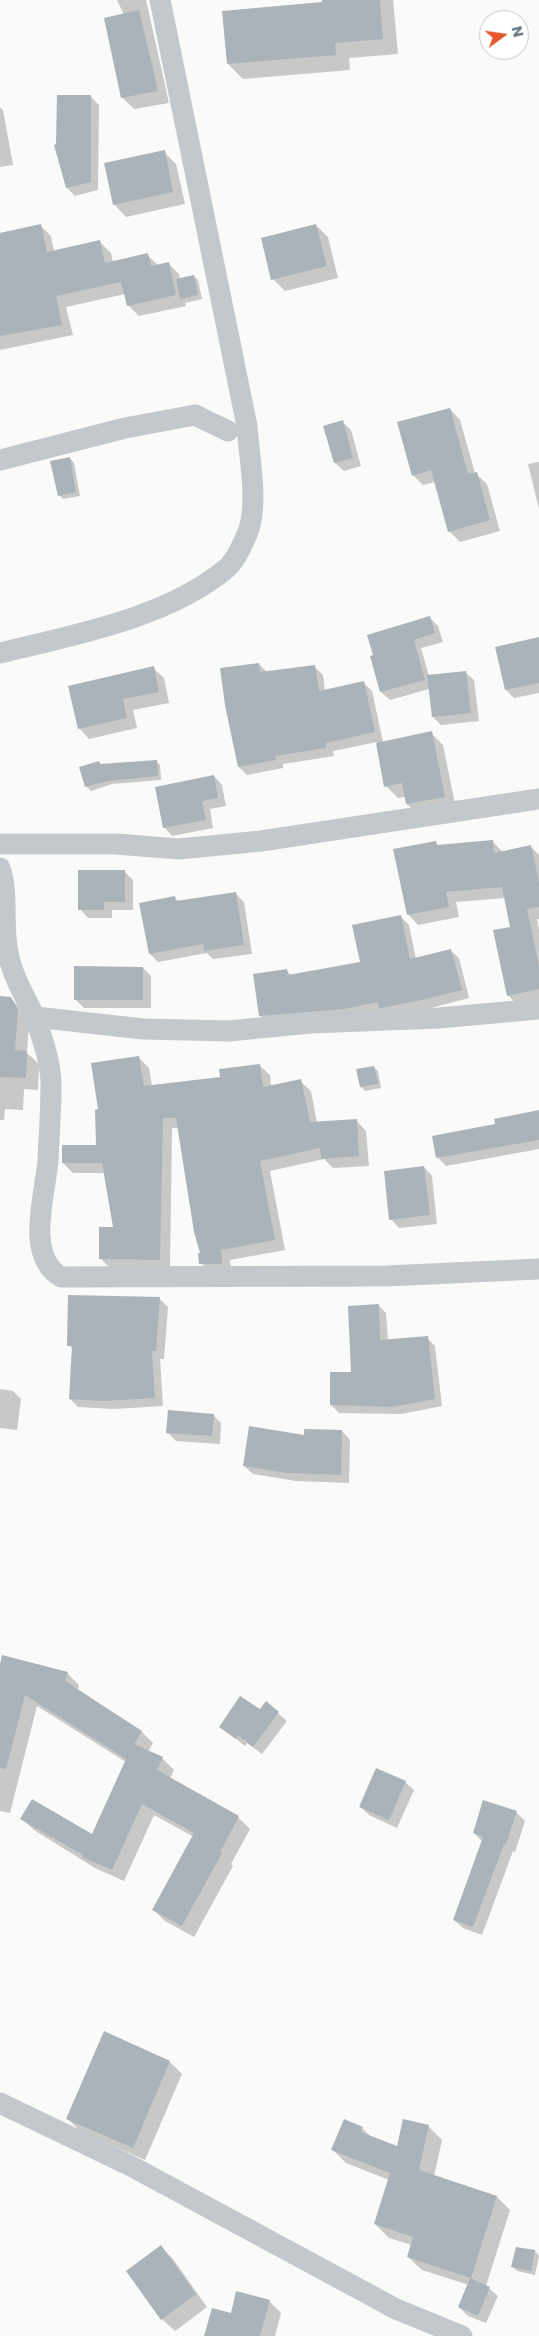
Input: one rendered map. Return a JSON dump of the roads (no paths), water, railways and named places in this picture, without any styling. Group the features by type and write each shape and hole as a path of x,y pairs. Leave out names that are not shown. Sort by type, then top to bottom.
{"street":[{"path":"0,652 110,626 185,597 228,567 249,528 252,489 247,426 160,0"},
{"path":"0,460 125,428 195,415 228,431"},
{"path":"0,844 116,844 179,849 261,840 539,799"},
{"path":"0,868 5,889 3,912 4,951 36,1017 51,1082 48,1162 40,1226 45,1260 50,1268 61,1277 386,1276 539,1269"},
{"path":"36,1017 143,1029 229,1031 310,1023 439,1018 539,1009"},
{"path":"0,2103 131,2166 396,2309 462,2336"}]}
